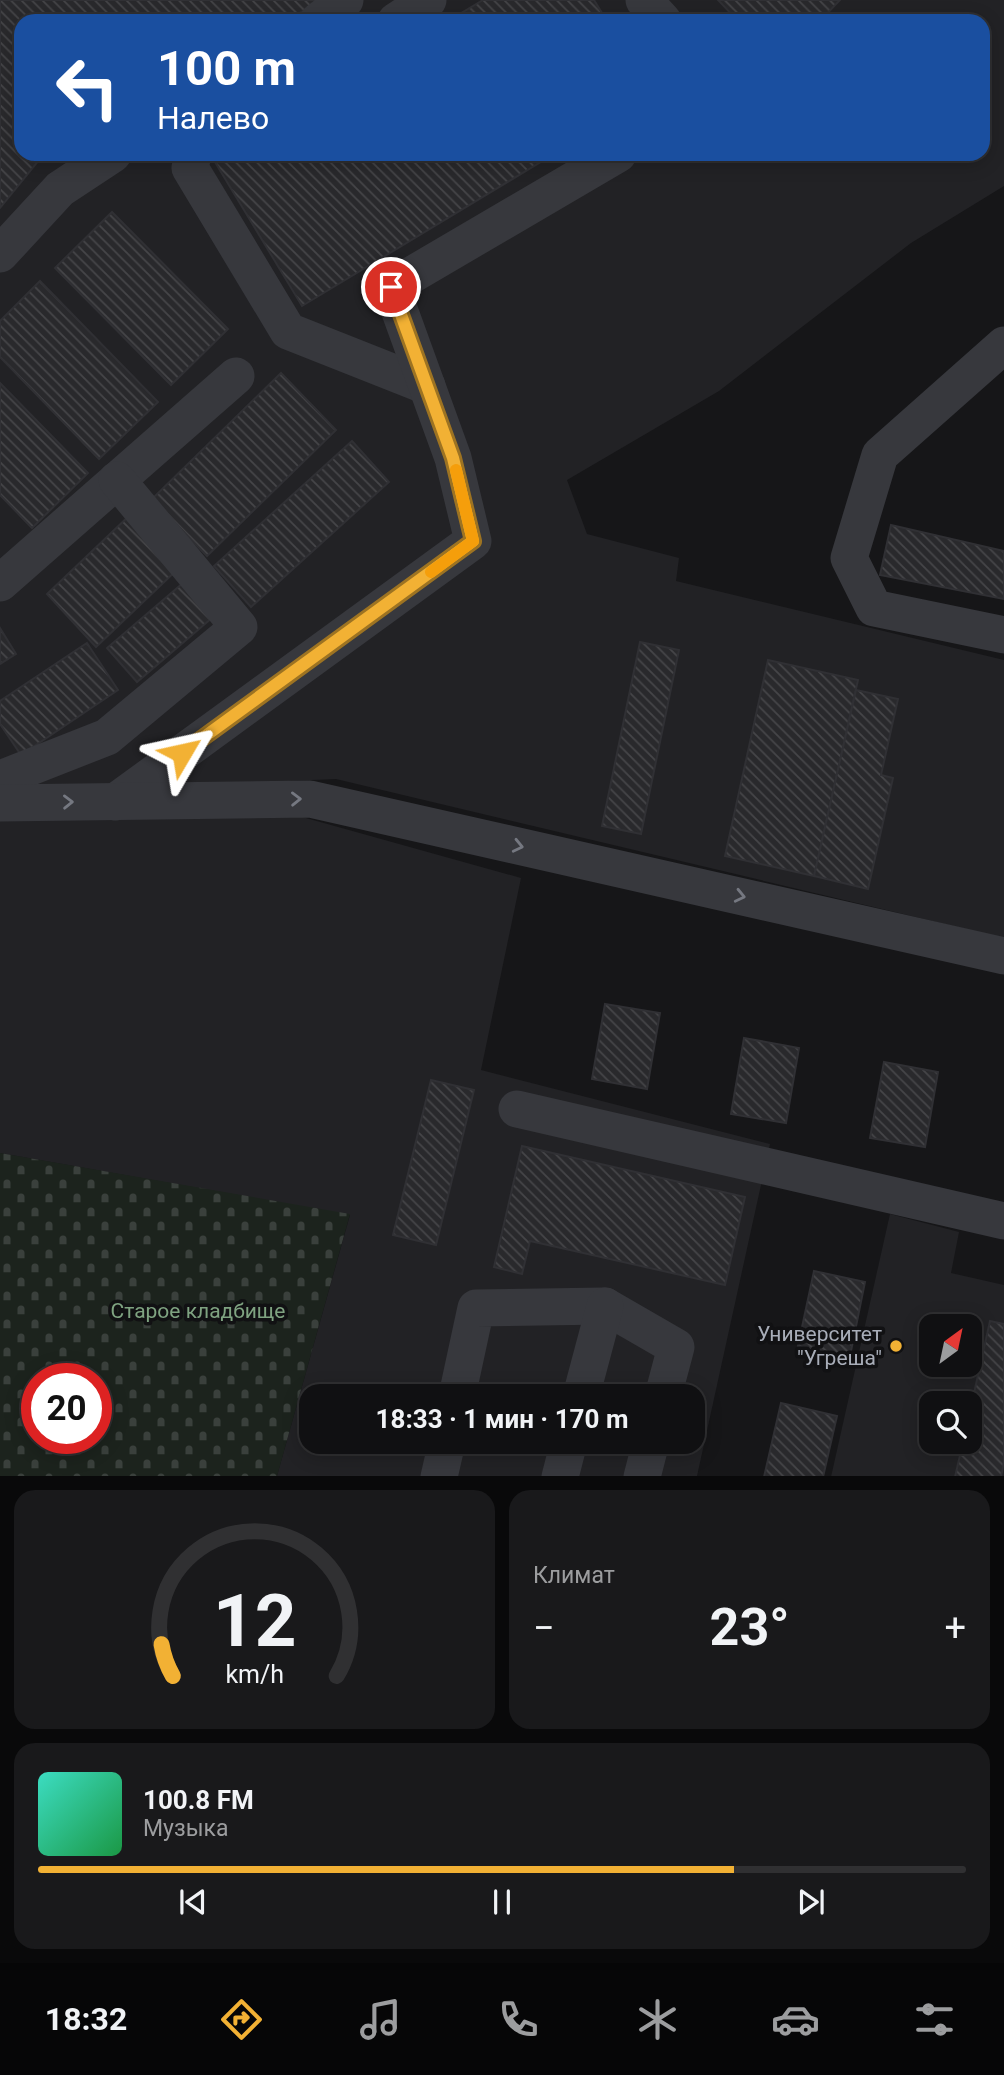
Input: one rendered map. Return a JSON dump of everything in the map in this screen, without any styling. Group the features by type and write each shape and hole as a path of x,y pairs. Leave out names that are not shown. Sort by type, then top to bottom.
{"lane":[{"path":"327,14 345,0"},
{"path":"407,14 428,0"},
{"path":"645,0 657,14"},
{"path":"0,254 60,188 102,161"},
{"path":"192,161 190,168 288,331 427,386"},
{"path":"115,802 473,541 453,458 391,287 606,161"},
{"path":"1004,345 880,455 849,558 874,608 1004,635"},
{"path":"0,583 236,376"},
{"path":"0,779 6,779 107,737 239,627 117,480"},
{"path":"0,803 310,799 1004,956"},
{"path":"517,1109 1004,1221"},
{"path":"460,1384 476,1308 605,1306 676,1347 666,1384"},
{"path":"584,1384 605,1306"},
{"path":"439,1476 444,1454"},
{"path":"560,1476 566,1454"},
{"path":"642,1476 648,1454"}],"shaded area":[{"path":"0,0 1004,0 1004,186 911,243 719,391 567,480 587,534 679,558 676,581 1004,660 1004,938 336,779 0,793"},
{"path":"0,812 288,813 521,878 481,1070 770,1144 705,1440 705,1384 303,1384 350,1215 0,1153"},
{"name":"Университет \"Угреша\"","path":"890,1214 959,1232 951,1273 1004,1285 1004,1476 831,1476"},
{"path":"299,1397 299,1454 702,1454 697,1476 277,1476"}],"green space":[{"name":"Старое кладбище","path":"0,1153 350,1214 303,1384 299,1384 299,1397 277,1476 0,1476"}],"building":[{"path":"0,0 326,0 297,14 14,14 14,161 38,161 0,208"},
{"path":"483,0 594,0 603,14 460,14"},
{"path":"718,0 840,0 827,14 731,14"},
{"path":"217,161 542,161 302,306"},
{"path":"112,212 228,329 171,385 55,268"},
{"path":"40,281 158,402 99,459 0,357 0,321"},
{"path":"281,373 336,430 207,556 152,499"},
{"path":"0,383 88,473 32,528 0,495"},
{"path":"352,441 389,482 251,607 214,566"},
{"path":"131,514 181,566 96,647 47,594"},
{"path":"891,525 1004,551 1004,599 880,575"},
{"path":"183,583 212,618 137,682 107,648"},
{"path":"0,628 16,654 0,664"},
{"path":"640,642 679,650 641,834 602,826"},
{"path":"87,643 118,690 21,755 0,724 0,701"},
{"path":"768,660 858,680 814,876 725,856"},
{"path":"856,690 898,699 881,775 893,778 868,889 814,876"},
{"path":"605,1004 660,1013 647,1089 592,1079"},
{"path":"744,1038 799,1048 786,1123 731,1114"},
{"path":"884,1062 938,1072 925,1147 870,1138"},
{"path":"431,1080 474,1090 436,1245 393,1235"},
{"path":"522,1146 745,1197 725,1285 530,1241 522,1274 494,1267"},
{"path":"814,1271 865,1282 850,1356 798,1346"},
{"path":"990,1321 1004,1324 1004,1462 1001,1476 955,1476 960,1454 982,1454 982,1391 974,1391 978,1377 982,1377 982,1357"},
{"path":"781,1403 837,1416 823,1476 764,1476"}],"slow traffic":[{"path":"431,572 473,541 456,470"}],"place":[{"name":"Университет \"Угреша\"","path":"896,1346"}],"route":[{"path":"182,753 473,541 453,458 391,287"}]}
